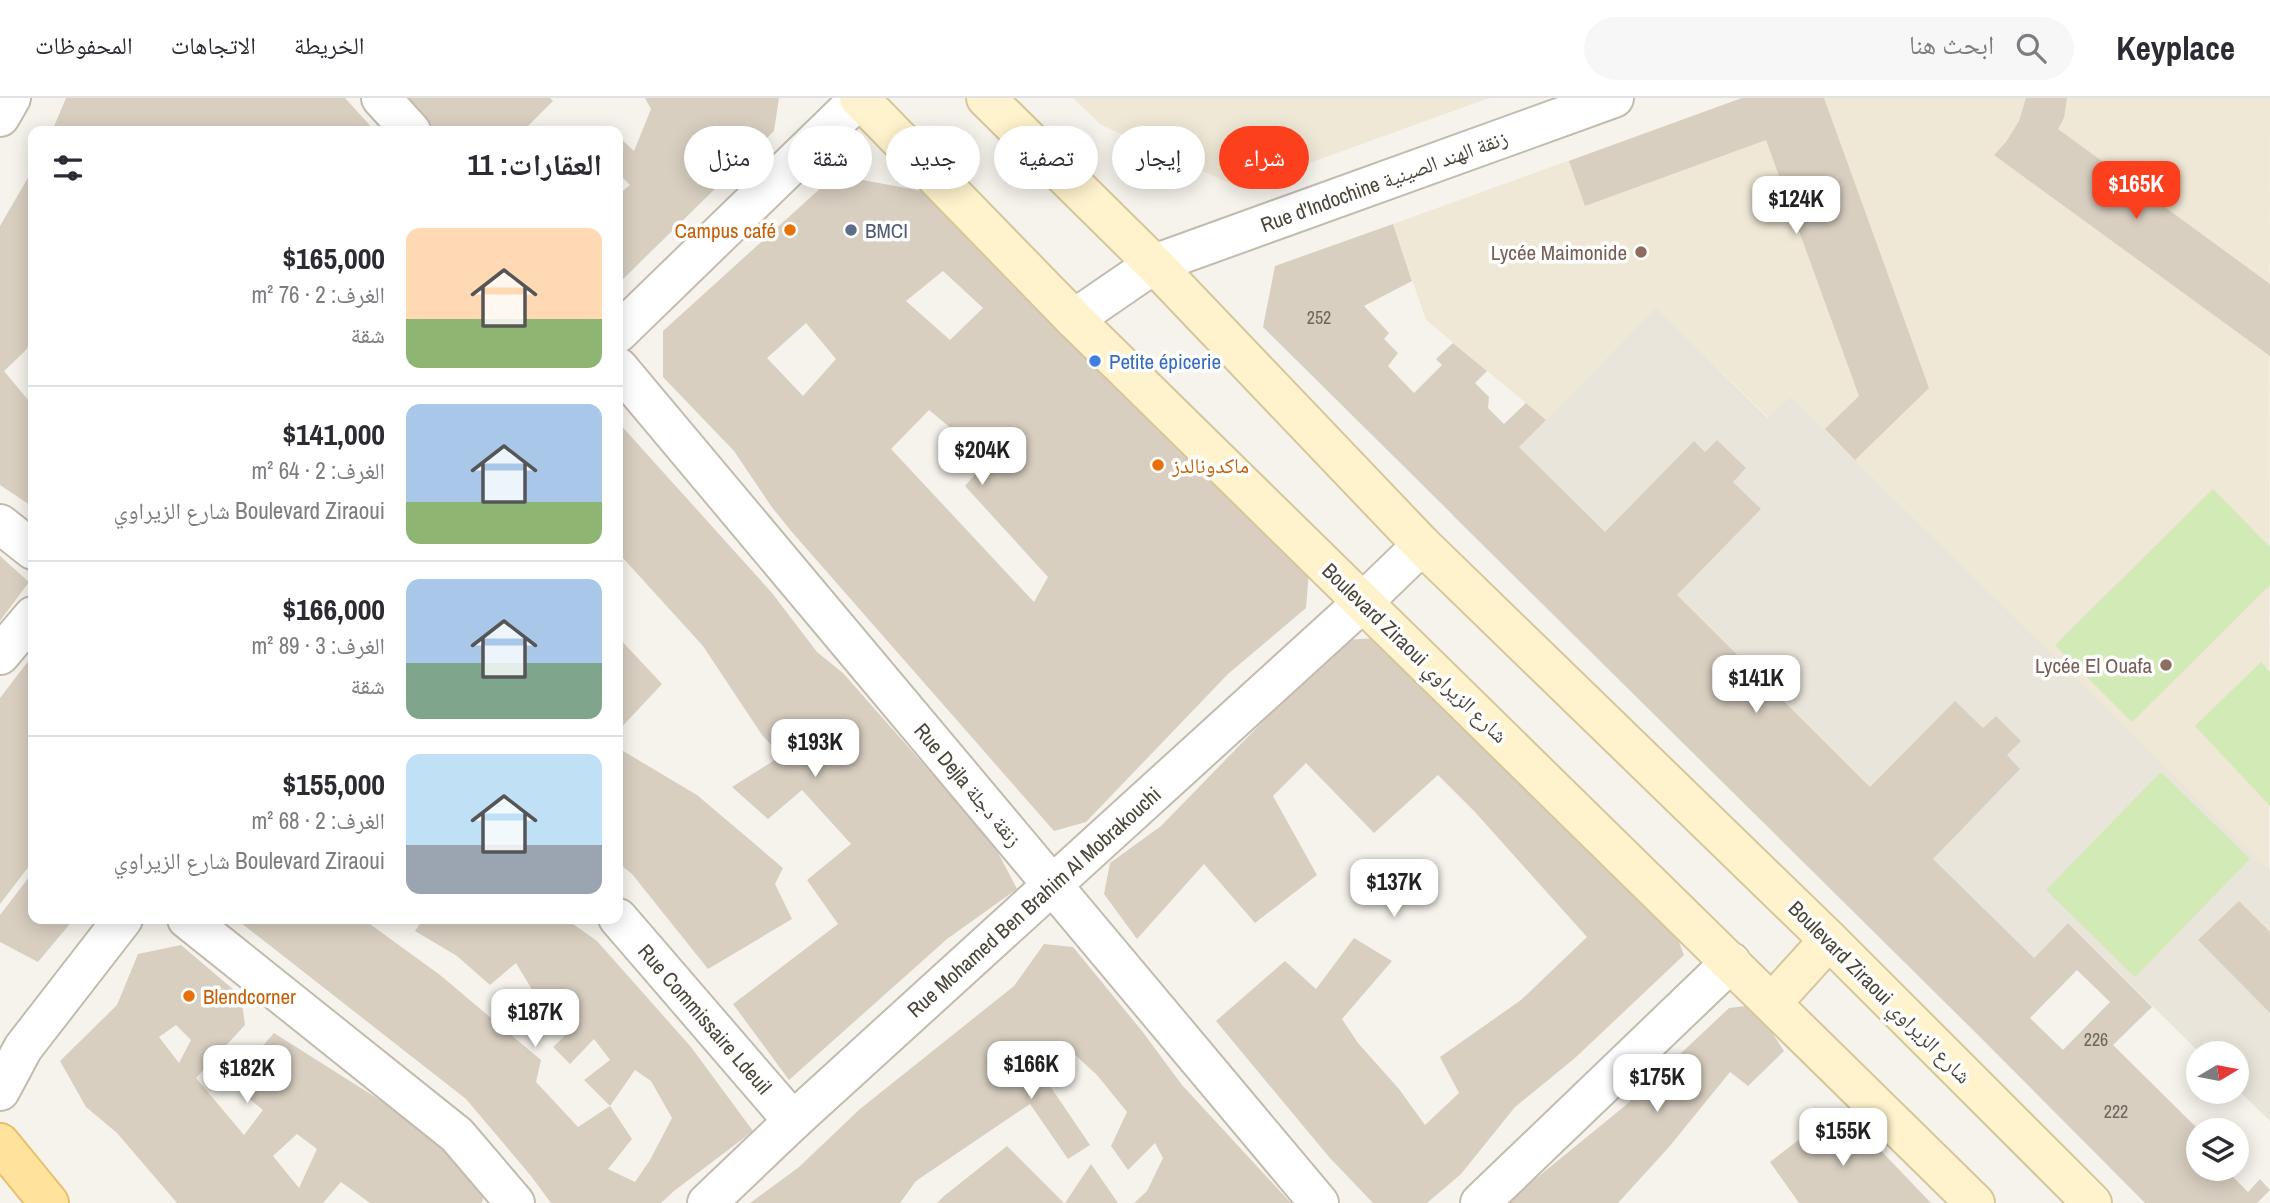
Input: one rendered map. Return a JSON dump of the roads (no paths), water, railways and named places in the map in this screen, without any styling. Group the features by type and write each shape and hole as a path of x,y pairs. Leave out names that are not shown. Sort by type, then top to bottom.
{"main road":[{"name":"Boulevard Ziraoui شارع الزيراوي","path":"859,98 1074,319 1975,1203"},
{"name":"Boulevard Ziraoui شارع الزيراوي","path":"986,98 1154,264 1422,545 1829,940 2092,1203"},
{"path":"1772,1003 1829,940"},
{"path":"0,1143 49,1203"}],"street":[{"path":"0,117 11,98"},
{"path":"381,98 406,126"},
{"path":"623,328 859,98"},
{"name":"Rue d'Indochine زنقة الهند الصينية","path":"1074,319 1154,264 1614,98"},
{"name":"Rue Dejla زنقة دجلة","path":"623,373 1319,1203"},
{"path":"0,524 28,546"},
{"name":"Rue Mohamed Ben Brahim Al Mobrakouchi","path":"706,1203 1422,545"},
{"path":"0,655 28,622"},
{"path":"0,1091 23,1048 119,924"},
{"path":"193,924 457,1135 515,1203"},
{"name":"Rue Commissaire Ldeuil","path":"623,924 793,1121"},
{"path":"1480,1203 1731,962"}],"place":[{"name":"Campus café","path":"790,230"},
{"name":"BMCI","path":"851,230"},
{"name":"Lycée Maimonide","path":"1641,252"},
{"name":"Petite épicerie","path":"1095,361"},
{"name":"ماكدونالدز","path":"1158,465"},
{"name":"Lycée El Ouafa","path":"2166,665"},
{"name":"Blendcorner","path":"189,996"}]}
